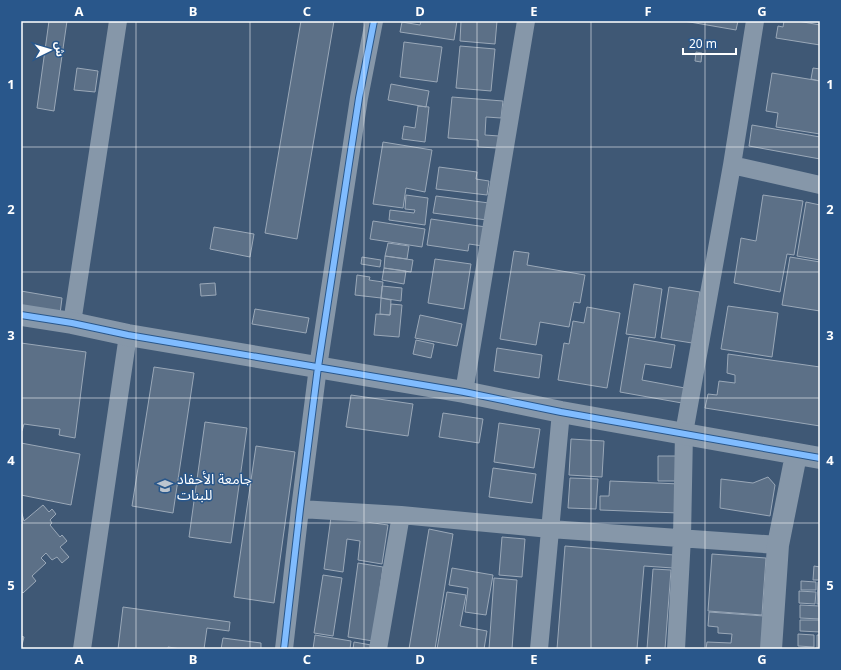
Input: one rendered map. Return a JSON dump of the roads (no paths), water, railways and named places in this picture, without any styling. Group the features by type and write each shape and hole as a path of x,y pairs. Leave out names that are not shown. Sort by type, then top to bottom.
{"street":[{"path":"72,323 118,21"},
{"path":"284,649 318,367 359,98 374,21"},
{"path":"464,392 526,21"},
{"path":"676,649 682,538 684,433 732,165 755,21"},
{"path":"732,165 820,184"},
{"path":"21,315 72,323 128,335 464,392 561,412 820,458"},
{"path":"82,649 128,335"},
{"path":"539,649 561,412"},
{"path":"771,649 778,545 796,454"},
{"path":"300,509 400,515 550,529 778,545"},
{"path":"378,649 400,515"}],"place":[{"name":"جامعة الأحفاد للبنات","path":"165,486"}]}
